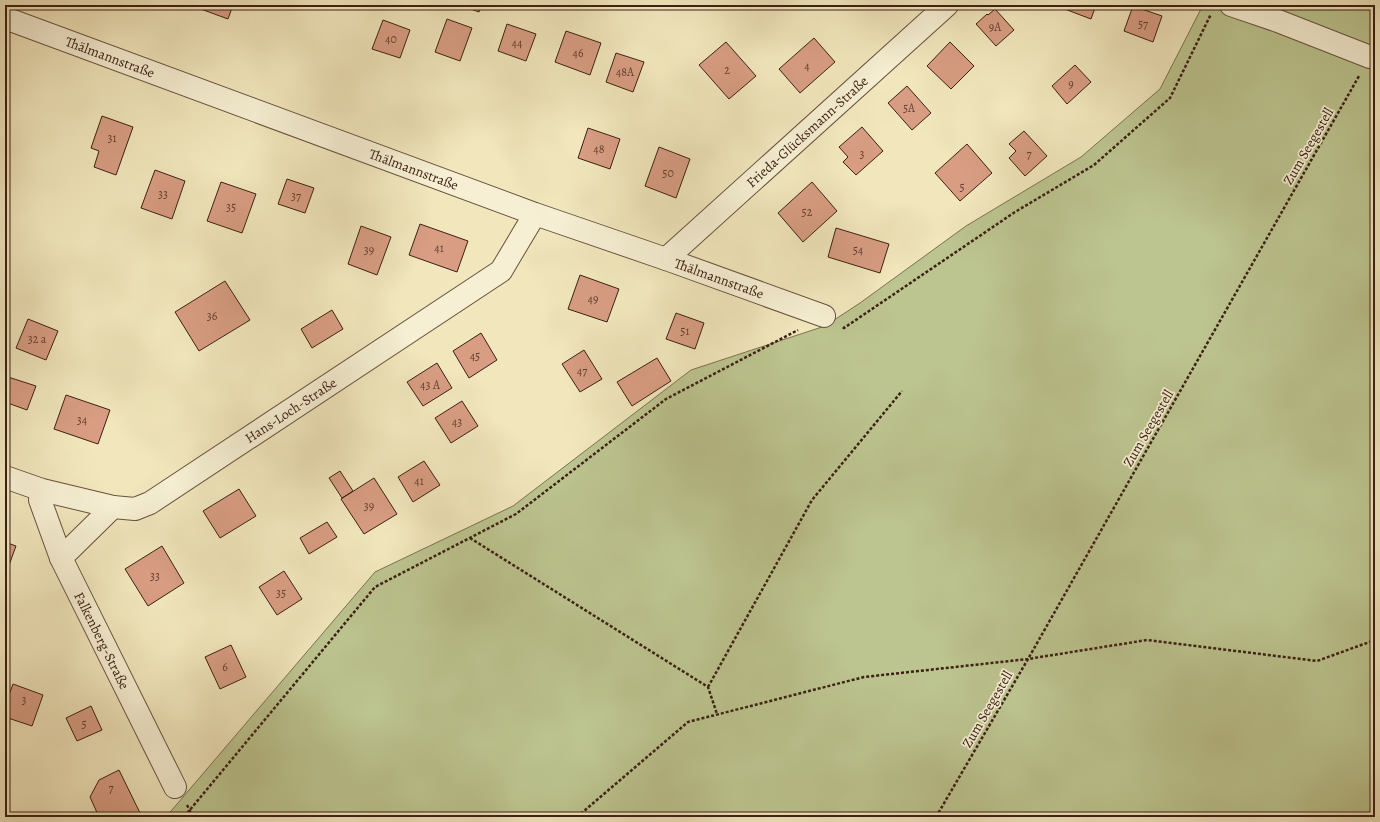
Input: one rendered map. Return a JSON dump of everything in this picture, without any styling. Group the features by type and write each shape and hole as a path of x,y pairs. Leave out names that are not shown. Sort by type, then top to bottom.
{"street":[{"name":"Frieda-Glücksmann-Straße","path":"666,259 947,5"},
{"path":"1222,9 1278,21 1370,57"},
{"name":"Thälmannstraße","path":"5,18 535,214 824,316"},
{"name":"Hans-Loch-Straße","path":"5,477 42,490 113,507 135,509 150,503 501,271 535,214"},
{"name":"Falkenberg-Straße","path":"42,490 40,500 61,558 174,786"},
{"path":"61,558 113,507"}],"path":[{"path":"184,817 375,587 516,514 666,399 824,316 844,328 1015,212 1094,165 1170,98 1222,9"},
{"name":"Zum Seegestell","path":"936,817 1028,659 1370,57"},
{"path":"708,687 812,500 902,391"},
{"path":"470,538 708,687 717,714"},
{"path":"577,817 688,722 864,677 1028,659 1147,640 1317,661 1375,640"}],"green space":[{"path":"1203,5 1375,5 1375,817 166,817 375,572 513,506 691,370 825,326 860,303 966,226 1081,157 1160,89"}],"building":[{"path":"199,5 233,5 228,19 198,8"},
{"path":"460,5 482,5 479,12"},
{"path":"1063,5 1096,5 1091,19 1062,8"},
{"path":"1133,6 1162,16 1153,42 1124,31"},
{"path":"995,9 1014,30 996,46 976,24"},
{"path":"447,19 472,28 460,61 435,52"},
{"path":"383,20 410,30 400,58 372,49"},
{"path":"507,24 536,34 526,61 498,51"},
{"path":"566,31 601,43 590,75 555,62"},
{"path":"814,38 835,62 800,93 779,69"},
{"path":"726,42 756,76 729,99 699,65"},
{"path":"950,42 974,66 951,89 927,66"},
{"path":"616,53 644,62 633,92 606,82"},
{"path":"1075,65 1091,82 1067,104 1052,86"},
{"path":"907,86 931,113 912,130 888,103"},
{"path":"102,116 133,127 116,175 94,167 99,151 91,148"},
{"path":"862,127 883,151 856,175 843,162 848,157 839,147"},
{"path":"588,128 620,139 610,169 578,158"},
{"path":"1024,131 1047,156 1025,176 1009,158 1016,151 1009,144"},
{"path":"967,144 992,173 960,201 935,173"},
{"path":"659,147 690,159 676,198 645,186"},
{"path":"155,170 185,181 172,219 141,208"},
{"path":"287,179 314,188 305,213 278,204"},
{"path":"221,182 256,194 242,233 207,221"},
{"path":"812,182 837,211 803,242 778,213"},
{"path":"420,224 468,241 457,272 409,255"},
{"path":"361,226 391,237 377,275 348,264"},
{"path":"836,228 889,244 880,273 828,257"},
{"path":"580,275 619,289 607,322 568,309"},
{"path":"225,281 250,320 199,351 175,312"},
{"path":"332,310 343,329 312,348 301,329"},
{"path":"676,313 704,323 695,349 666,339"},
{"path":"28,319 58,331 46,360 16,348"},
{"path":"481,333 497,360 469,378 453,351"},
{"path":"584,350 602,379 580,392 562,364"},
{"path":"657,358 671,381 632,406 617,382"},
{"path":"437,363 452,388 423,406 407,382"},
{"path":"5,376 36,386 27,410 5,402"},
{"path":"66,395 110,410 98,444 54,429"},
{"path":"462,401 478,426 451,443 435,418"},
{"path":"424,461 440,485 413,502 398,477"},
{"path":"340,471 353,491 342,498 329,478"},
{"path":"374,478 397,514 364,534 341,499"},
{"path":"239,489 256,516 220,538 203,511"},
{"path":"327,522 337,537 309,554 300,538"},
{"path":"5,542 16,546 5,576"},
{"path":"162,546 184,583 148,606 125,569"},
{"path":"284,571 302,599 277,615 259,587"},
{"path":"231,645 246,677 220,689 205,657"},
{"path":"13,684 43,695 32,726 5,717 5,706"},
{"path":"91,706 102,730 77,741 66,718"},
{"path":"119,770 142,817 99,817 90,797 99,780"}]}
